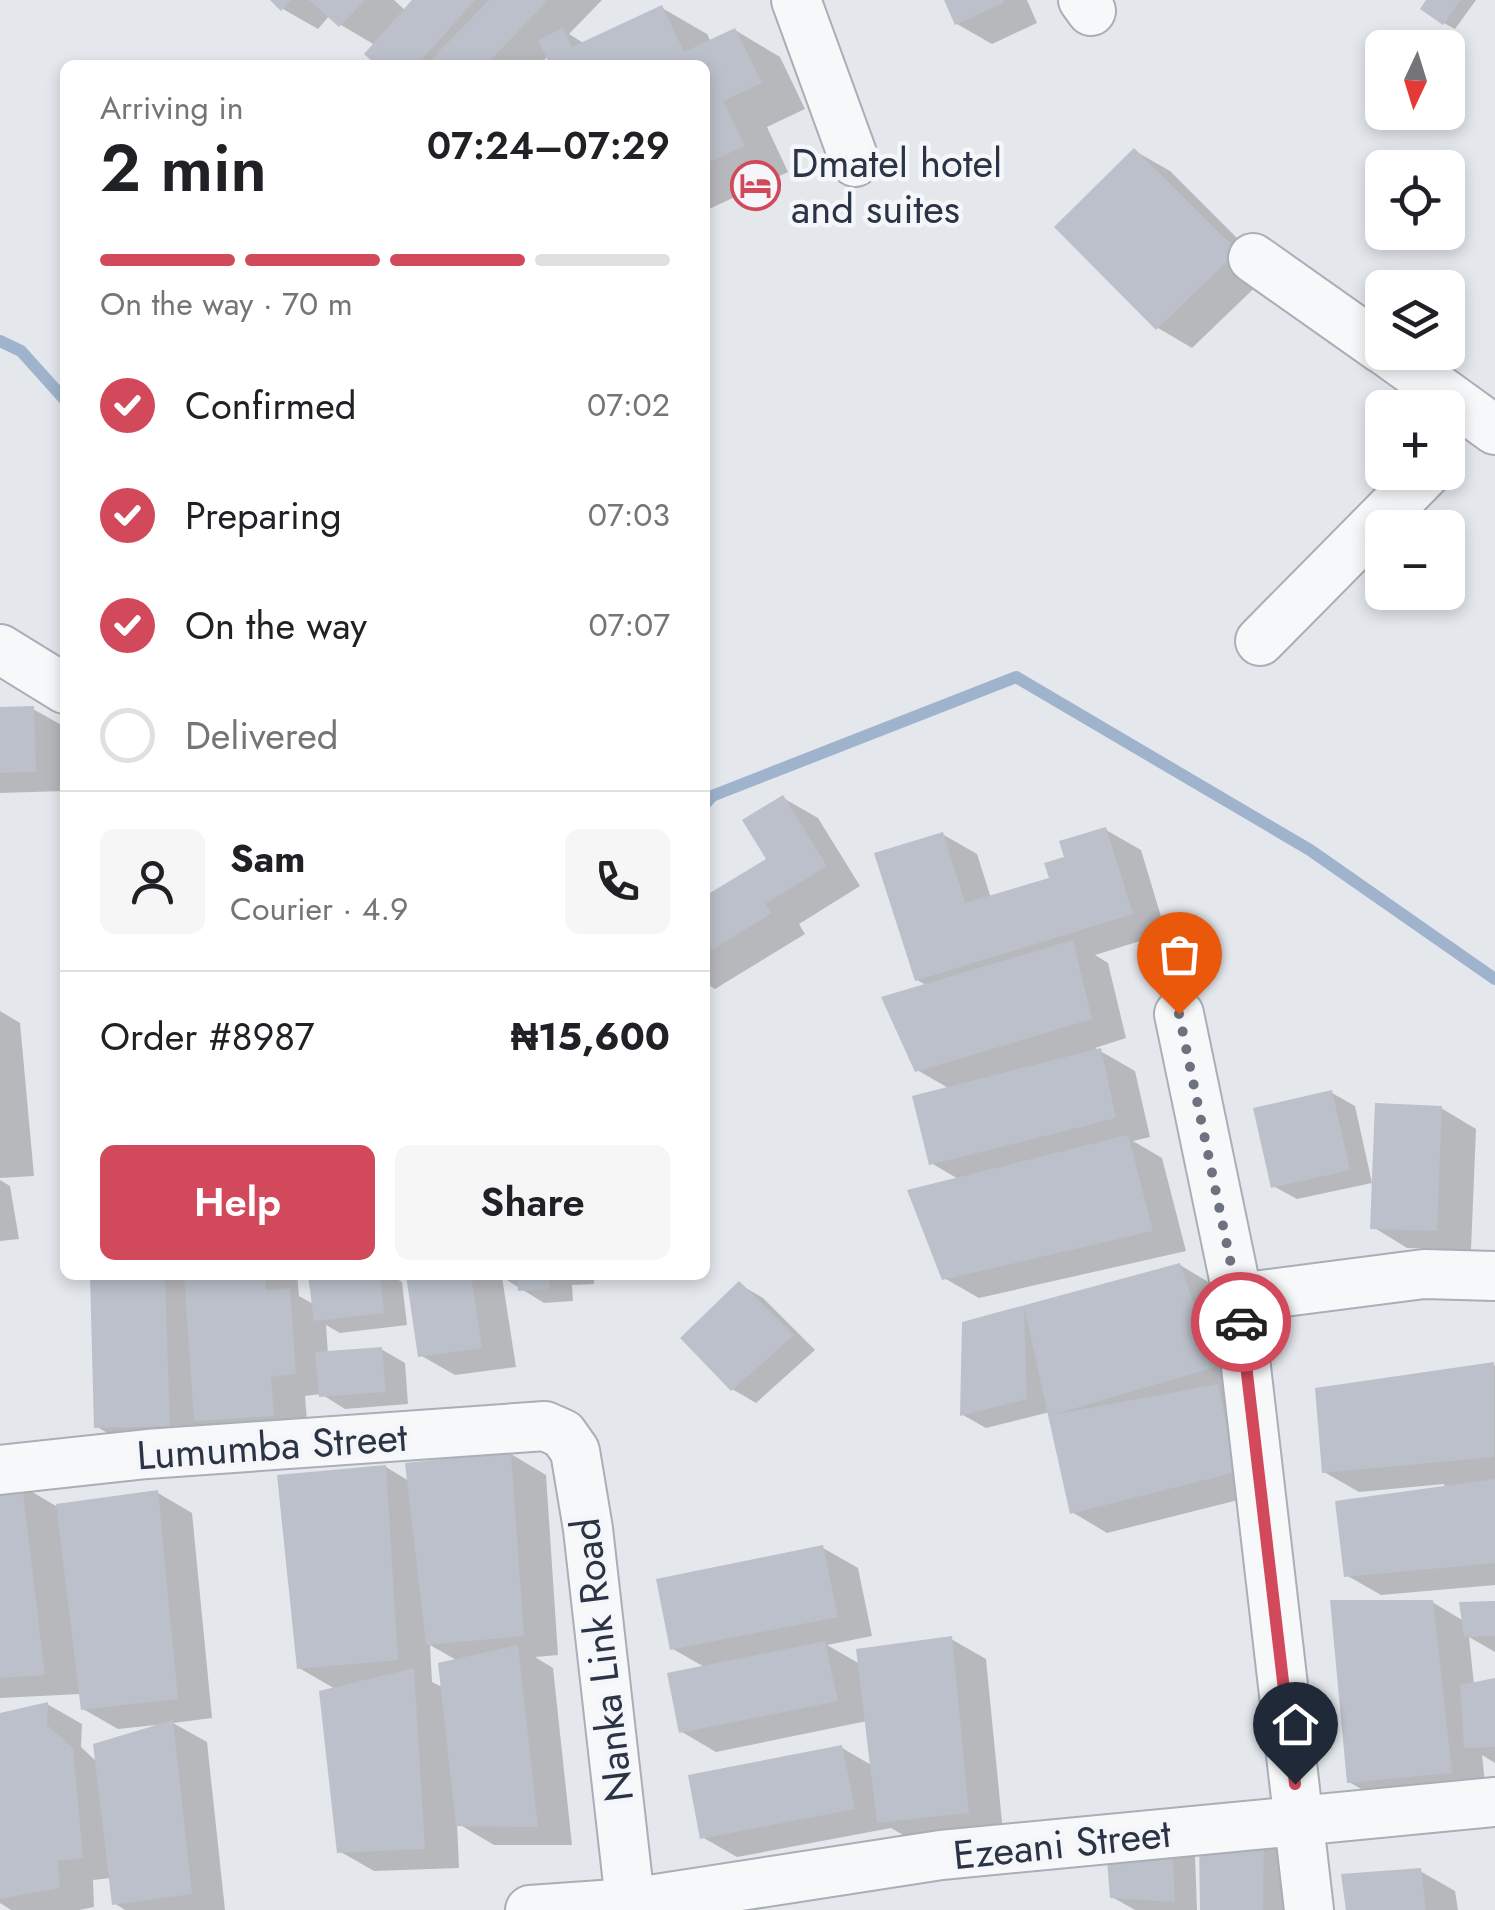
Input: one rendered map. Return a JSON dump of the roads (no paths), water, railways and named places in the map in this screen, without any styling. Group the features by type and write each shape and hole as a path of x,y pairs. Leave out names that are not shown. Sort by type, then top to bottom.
{"street":[{"path":"796,0 855,162"},
{"path":"1253,258 1365,337"},
{"path":"1409,370 1479,426"},
{"path":"1260,641 1408,490"},
{"path":"0,648 60,686"},
{"path":"1179,1014 1238,1298 1310,1910"},
{"path":"1238,1298 1424,1274 1495,1276"},
{"name":"Lumumba Street","path":"0,1470 147,1454 545,1426"},
{"name":"Nanka Link Road","path":"545,1426 563,1434 575,1451 588,1529 631,1906"},
{"name":"Ezeani Street","path":"530,1910 631,1906 941,1855 1495,1802"}],"waterway":[{"path":"0,341 21,351 60,394"},
{"path":"710,798 1016,677 1310,850 1495,979"}],"place":[{"name":"Dmatel hotel and suites","path":"756,186"}]}
